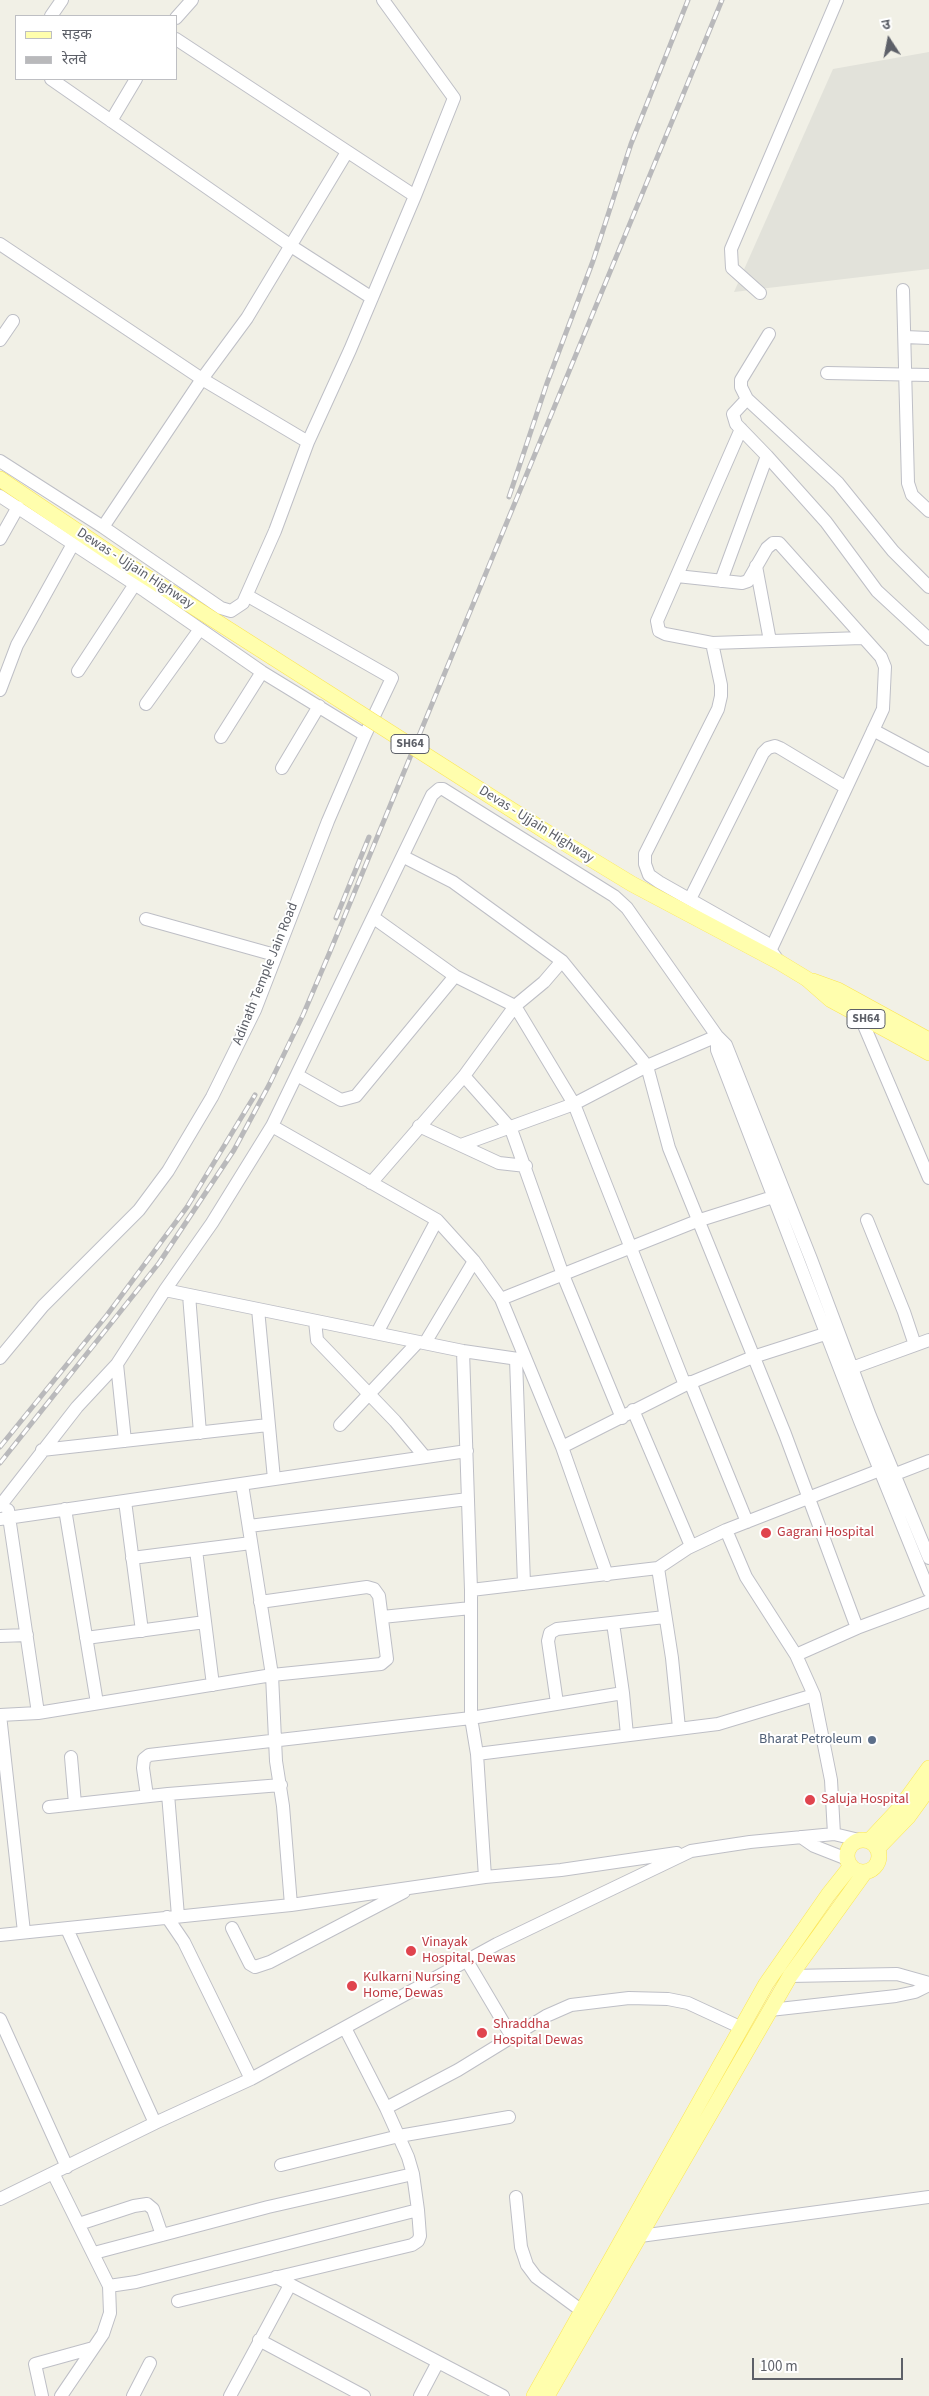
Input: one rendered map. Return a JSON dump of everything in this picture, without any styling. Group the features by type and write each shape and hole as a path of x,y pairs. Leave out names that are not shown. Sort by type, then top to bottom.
{"main road":[{"name":"Dewas - Ujjain Highway","path":"0,479 123,562 272,656"},
{"name":"Devas - Ujjain Highway","path":"272,656 564,843 632,884 750,947 775,955 831,1000 929,1053"},
{"name":"Devas - Ujjain Highway","path":"807,979 838,990 929,1040"},
{"path":"869,1843 900,1808 929,1768"},
{"path":"854,1866 848,1851 852,1844 869,1843 897,1829 926,1797"},
{"path":"534,2396 766,1984 828,1895 854,1866 877,1865 879,1860 869,1843"},
{"path":"547,2396 854,1866"}],"street":[{"path":"52,15 62,0"},
{"path":"178,16 192,0"},
{"path":"0,461 103,526 220,608 231,611 238,608 248,596 308,442 372,298 454,98 383,0"},
{"path":"760,293 732,268 731,248 837,0"},
{"path":"178,40 415,196"},
{"path":"52,80 291,246 372,298"},
{"path":"111,121 135,80"},
{"path":"103,526 202,379 247,318 346,152"},
{"path":"0,244 202,379 308,442"},
{"path":"903,290 908,483 912,494 929,511"},
{"path":"0,340 13,321"},
{"path":"769,334 741,380 741,387 747,399 838,483 893,551 929,587"},
{"path":"905,337 929,338"},
{"path":"827,373 929,374"},
{"path":"747,399 733,414 733,420 826,522 877,591 929,639"},
{"path":"741,430 657,622 659,631 665,634 712,643 862,638"},
{"path":"720,581 767,456"},
{"path":"0,496 135,584 262,672 364,735"},
{"path":"0,539 18,507"},
{"path":"677,576 742,583 748,581 767,548 773,543 779,543 881,657 886,672 883,708 845,787 775,955 765,942 649,875 644,864 645,854 718,709 721,685 712,643"},
{"path":"0,690 17,645 73,544"},
{"path":"756,566 770,641"},
{"path":"78,671 135,584"},
{"name":"Adinath Temple Jain Road","path":"0,1358 43,1306 139,1210 168,1171 212,1097 255,1010 275,955 364,735 392,678 248,596"},
{"path":"146,704 200,629"},
{"path":"222,737 262,672"},
{"path":"282,768 319,706"},
{"path":"873,730 929,760"},
{"path":"690,899 763,753 768,748 775,746 780,748 845,787"},
{"path":"38,1713 27,1635 4,1518 3,1502 42,1450 117,1364 165,1290 212,1223 272,1126 404,857 432,795 439,789 449,792 614,896 627,908 717,1036 726,1045 893,1475 929,1558"},
{"path":"404,857 453,882 562,961 647,1066 669,1148 785,1434 857,1628"},
{"path":"374,918 455,976 515,1006 574,1104 630,1247 746,1522"},
{"path":"146,919 275,955"},
{"path":"371,1183 395,1158 419,1126 464,1076 515,1006 544,982 562,961"},
{"path":"297,1076 341,1100 356,1096 455,976"},
{"path":"860,1016 929,1178"},
{"path":"461,1145 511,1129 574,1104 647,1066 717,1036"},
{"path":"717,1036 717,1050 929,1591"},
{"path":"464,1076 511,1129 526,1166 563,1275 622,1418"},
{"path":"272,1126 437,1220 474,1261 501,1299 521,1359 562,1447 607,1575"},
{"path":"419,1126 499,1163 526,1166"},
{"path":"501,1299 697,1221 774,1197"},
{"path":"377,1334 437,1220"},
{"path":"867,1220 904,1312 915,1345"},
{"path":"340,1425 422,1343 474,1261"},
{"path":"165,1290 463,1351 521,1359"},
{"path":"189,1295 200,1433"},
{"path":"258,1309 274,1479"},
{"path":"315,1321 317,1340 370,1394 425,1457"},
{"path":"562,1447 688,1383 753,1357 828,1333"},
{"path":"852,1368 929,1340"},
{"path":"463,1351 471,1590 471,1718 477,1754 484,1877"},
{"path":"521,1359 524,1584"},
{"path":"117,1364 125,1441"},
{"path":"633,1410 692,1546"},
{"path":"42,1450 268,1426"},
{"path":"4,1518 467,1451"},
{"path":"893,1475 929,1461"},
{"path":"471,1590 658,1568 692,1546 726,1530 880,1470"},
{"path":"242,1484 272,1675 275,1741 281,1786 291,1905"},
{"path":"249,1526 468,1498"},
{"path":"125,1501 142,1631"},
{"path":"65,1509 97,1704"},
{"path":"726,1530 746,1577 796,1655 814,1695 831,1780 834,1834"},
{"path":"132,1558 251,1543"},
{"path":"196,1550 214,1685"},
{"path":"658,1568 672,1658 679,1728"},
{"path":"24,1932 6,1817 0,1715 38,1713 272,1675 381,1664 387,1659 379,1596 374,1589 367,1587 260,1602"},
{"path":"796,1655 857,1628 929,1601"},
{"path":"382,1617 471,1608"},
{"path":"557,1703 548,1641 550,1633 557,1628 665,1617"},
{"path":"86,1638 205,1622"},
{"path":"613,1623 623,1694 626,1735"},
{"path":"0,1636 27,1635"},
{"path":"147,1796 143,1768 144,1759 149,1755 471,1718 623,1694"},
{"path":"477,1754 718,1724 814,1695"},
{"path":"71,1756 75,1804"},
{"path":"49,1807 168,1794 281,1786"},
{"path":"168,1794 172,1916 251,2079"},
{"path":"0,1936 172,1916 291,1905 484,1877 562,1870 801,1837 834,1834 869,1843"},
{"path":"801,1837 814,1846 854,1866"},
{"path":"0,2199 155,2122 251,2079 467,1961 691,1851"},
{"path":"232,1928 250,1964 255,1967 270,1962 413,1888"},
{"path":"67,1929 155,2122"},
{"path":"467,1961 512,2037"},
{"path":"790,1976 897,1974 929,1984"},
{"path":"770,2010 896,1996 915,1992 929,1984"},
{"path":"386,2108 458,2070 546,2016 571,2005 629,1998 668,1999 688,2003 742,2028"},
{"path":"0,2019 67,2167"},
{"path":"178,2301 412,2245 418,2241 420,2236 413,2174 386,2108 345,2028"},
{"path":"281,2165 399,2136 509,2117"},
{"path":"53,2173 109,2286 110,2313 103,2334 61,2396"},
{"path":"94,2253 268,2207 413,2174"},
{"path":"516,2197 521,2247 527,2265 536,2277 582,2311"},
{"path":"640,2236 929,2197"},
{"path":"79,2224 134,2206 147,2204 154,2209 162,2235"},
{"path":"109,2286 136,2282 418,2210"},
{"path":"276,2278 438,2362 495,2394"},
{"path":"230,2396 290,2285"},
{"path":"259,2340 364,2396"},
{"path":"42,2396 35,2364 93,2348"},
{"path":"420,2396 438,2362"},
{"path":"133,2396 150,2363"}],"shaded area":[{"path":"929,52 929,269 734,292 833,69"}],"railway":[{"path":"509,497 547,383 593,261 631,144 688,0"},
{"path":"0,1463 159,1263 234,1150 269,1085 303,1015 329,954 722,0"},
{"path":"336,918 369,837"},
{"path":"0,1447 107,1315 187,1207 255,1095"}],"place":[{"name":"Gagrani Hospital","path":"766,1533"},
{"name":"Bharat Petroleum","path":"872,1740"},
{"name":"Saluja Hospital","path":"810,1800"},
{"name":"Vinayak Hospital, Dewas","path":"411,1951"},
{"name":"Kulkarni Nursing Home, Dewas","path":"352,1986"},
{"name":"Shraddha Hospital Dewas","path":"482,2033"}]}
